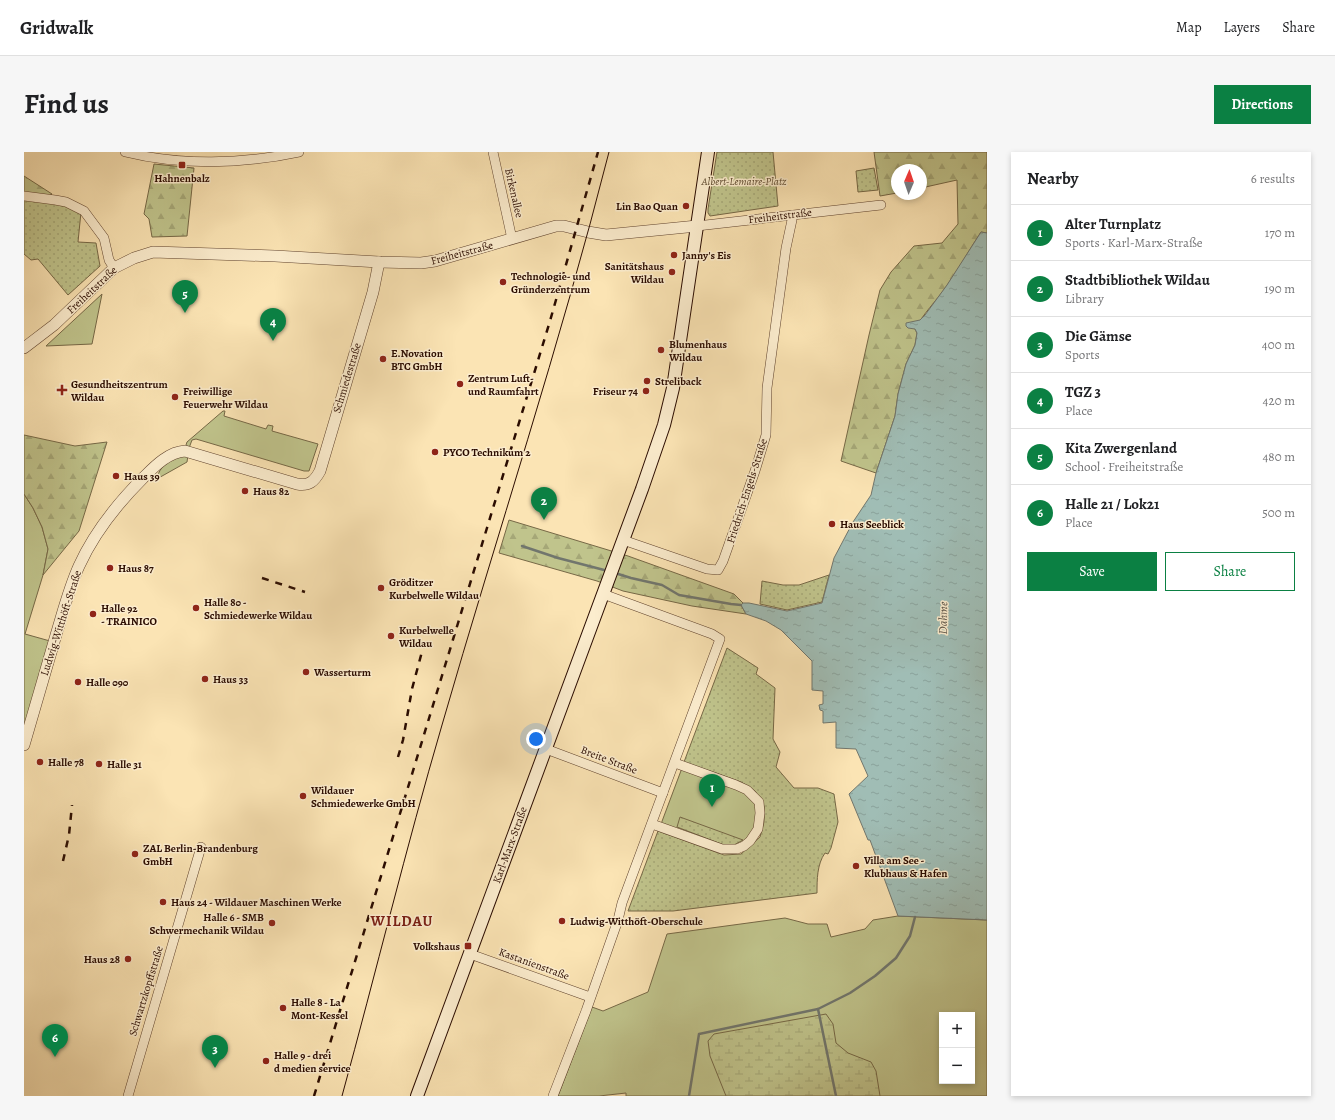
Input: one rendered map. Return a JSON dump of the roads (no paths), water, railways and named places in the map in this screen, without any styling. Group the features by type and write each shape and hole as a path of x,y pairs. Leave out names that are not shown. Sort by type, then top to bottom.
{"main road":[{"path":"621,545 662,430 671,396 708,152"},
{"name":"Karl-Marx-Straße","path":"417,1096 621,545"}],"street":[{"path":"128,152 161,158 195,161 251,159 299,152"},
{"name":"Birkenallee","path":"493,152 512,239"},
{"path":"24,196 61,201 74,205 84,211 104,238 109,260 114,268"},
{"name":"Freiheitstraße","path":"24,348 54,325 114,268 134,258 158,252 421,263 435,261 556,226 564,226 606,235 881,205"},
{"name":"Friedrich-Engels-Straße","path":"621,545 709,570 718,570 721,565 755,472 766,435 767,388 786,248 792,215"},
{"name":"Schmiedestraße","path":"304,485 314,480 320,471 373,290 379,262"},
{"name":"Ludwig-Witthöft-Straße","path":"24,745 70,591 80,565 90,545 102,527 132,488 155,466 179,451 185,450 304,485"},
{"path":"553,1096 618,920 622,903 720,639 712,634 604,590"},
{"name":"Breite Straße","path":"546,749 663,793"},
{"path":"652,824 722,849 737,849 744,846 750,841 758,829 760,813 759,802 747,790 675,763"},
{"name":"Schwartzkopffstraße","path":"128,1096 201,847"},
{"name":"Kastanienstraße","path":"470,954 590,997"}],"water":[{"name":"Dahme","path":"981,232 987,233 987,920 898,916 870,840 868,840 849,794 868,776 856,749 836,748 836,722 823,723 823,711 820,710 819,705 823,704 823,691 812,690 812,661 781,630 766,621 746,614 741,605 743,603 749,603 787,611 822,603 834,558 853,522 871,495 876,473 895,416 898,394 906,364 915,345 917,333 915,329 908,328 906,323 920,320 925,315 947,285"}],"waterway":[{"path":"522,546 558,558 608,571"},
{"path":"615,573 662,585 679,595 741,605"},
{"path":"689,1096 699,1034 818,1009 850,993 875,976 896,958 910,936 915,917"},
{"path":"818,1009 836,1096"}],"tram line":[{"path":"342,1096 429,771 570,296 609,152"}],"railway":[{"path":"314,1096 550,321 598,152"},
{"path":"262,578 305,592"},
{"path":"398,757 403,740 412,689 424,644"},
{"path":"63,861 69,835 72,805"}],"place":[{"name":"Hahnenbalz","path":"182,165"},
{"name":"Lin Bao Quan","path":"686,206"},
{"name":"Janny's Eis","path":"674,255"},
{"name":"Sanitätshaus Wildau","path":"672,272"},
{"name":"Technologie- und Gründerzentrum","path":"503,282"},
{"name":"Kita Zwergenland","path":"185,313"},
{"name":"TGZ 3","path":"273,341"},
{"name":"Blumenhaus Wildau","path":"661,350"},
{"name":"E.Novation BTC GmbH","path":"383,359"},
{"name":"Streliback","path":"647,381"},
{"name":"Zentrum Luft- und Raumfahrt","path":"460,384"},
{"name":"Gesundheitszentrum Wildau","path":"62,390"},
{"name":"Friseur 74","path":"646,391"},
{"name":"Freiwillige Feuerwehr Wildau","path":"175,397"},
{"name":"PYCO Technikum 2","path":"435,452"},
{"name":"Haus 39","path":"116,476"},
{"name":"Haus 82","path":"245,491"},
{"name":"Stadtbibliothek Wildau","path":"544,520"},
{"name":"Haus Seeblick","path":"832,524"},
{"name":"Haus 87","path":"110,568"},
{"name":"Gröditzer Kurbelwelle Wildau","path":"381,588"},
{"name":"Halle 80 - Schmiedewerke Wildau","path":"196,608"},
{"name":"Halle 92 - TRAINICO","path":"93,614"},
{"name":"Kurbelwelle Wildau","path":"391,636"},
{"name":"Wasserturm","path":"306,672"},
{"name":"Haus 33","path":"205,679"},
{"name":"Halle 090","path":"78,682"},
{"name":"Halle 78","path":"40,762"},
{"name":"Halle 31","path":"99,764"},
{"name":"Wildauer Schmiedewerke GmbH","path":"303,796"},
{"name":"Alter Turnplatz","path":"712,807"},
{"name":"ZAL Berlin-Brandenburg GmbH","path":"135,854"},
{"name":"Villa am See - Klubhaus & Hafen","path":"856,866"},
{"name":"Haus 24 - Wildauer Maschinen Werke","path":"163,902"},
{"name":"Ludwig-Witthöft-Oberschule","path":"562,921"},
{"name":"Halle 6 - SMB Schwermechanik Wildau","path":"272,923"},
{"name":"Volkshaus","path":"468,946"},
{"name":"Haus 28","path":"128,959"},
{"name":"Halle 8 - La Mont-Kessel","path":"283,1008"},
{"name":"Halle 21 / Lok21","path":"55,1057"},
{"name":"Halle 9 - drei d medien service","path":"266,1061"},
{"name":"Die Gämse","path":"215,1068"}],"district":[{"name":"WILDAU","path":"402,921"}],"park label":[{"name":"Albert-Lemaire-Platz","path":"744,181"}]}
